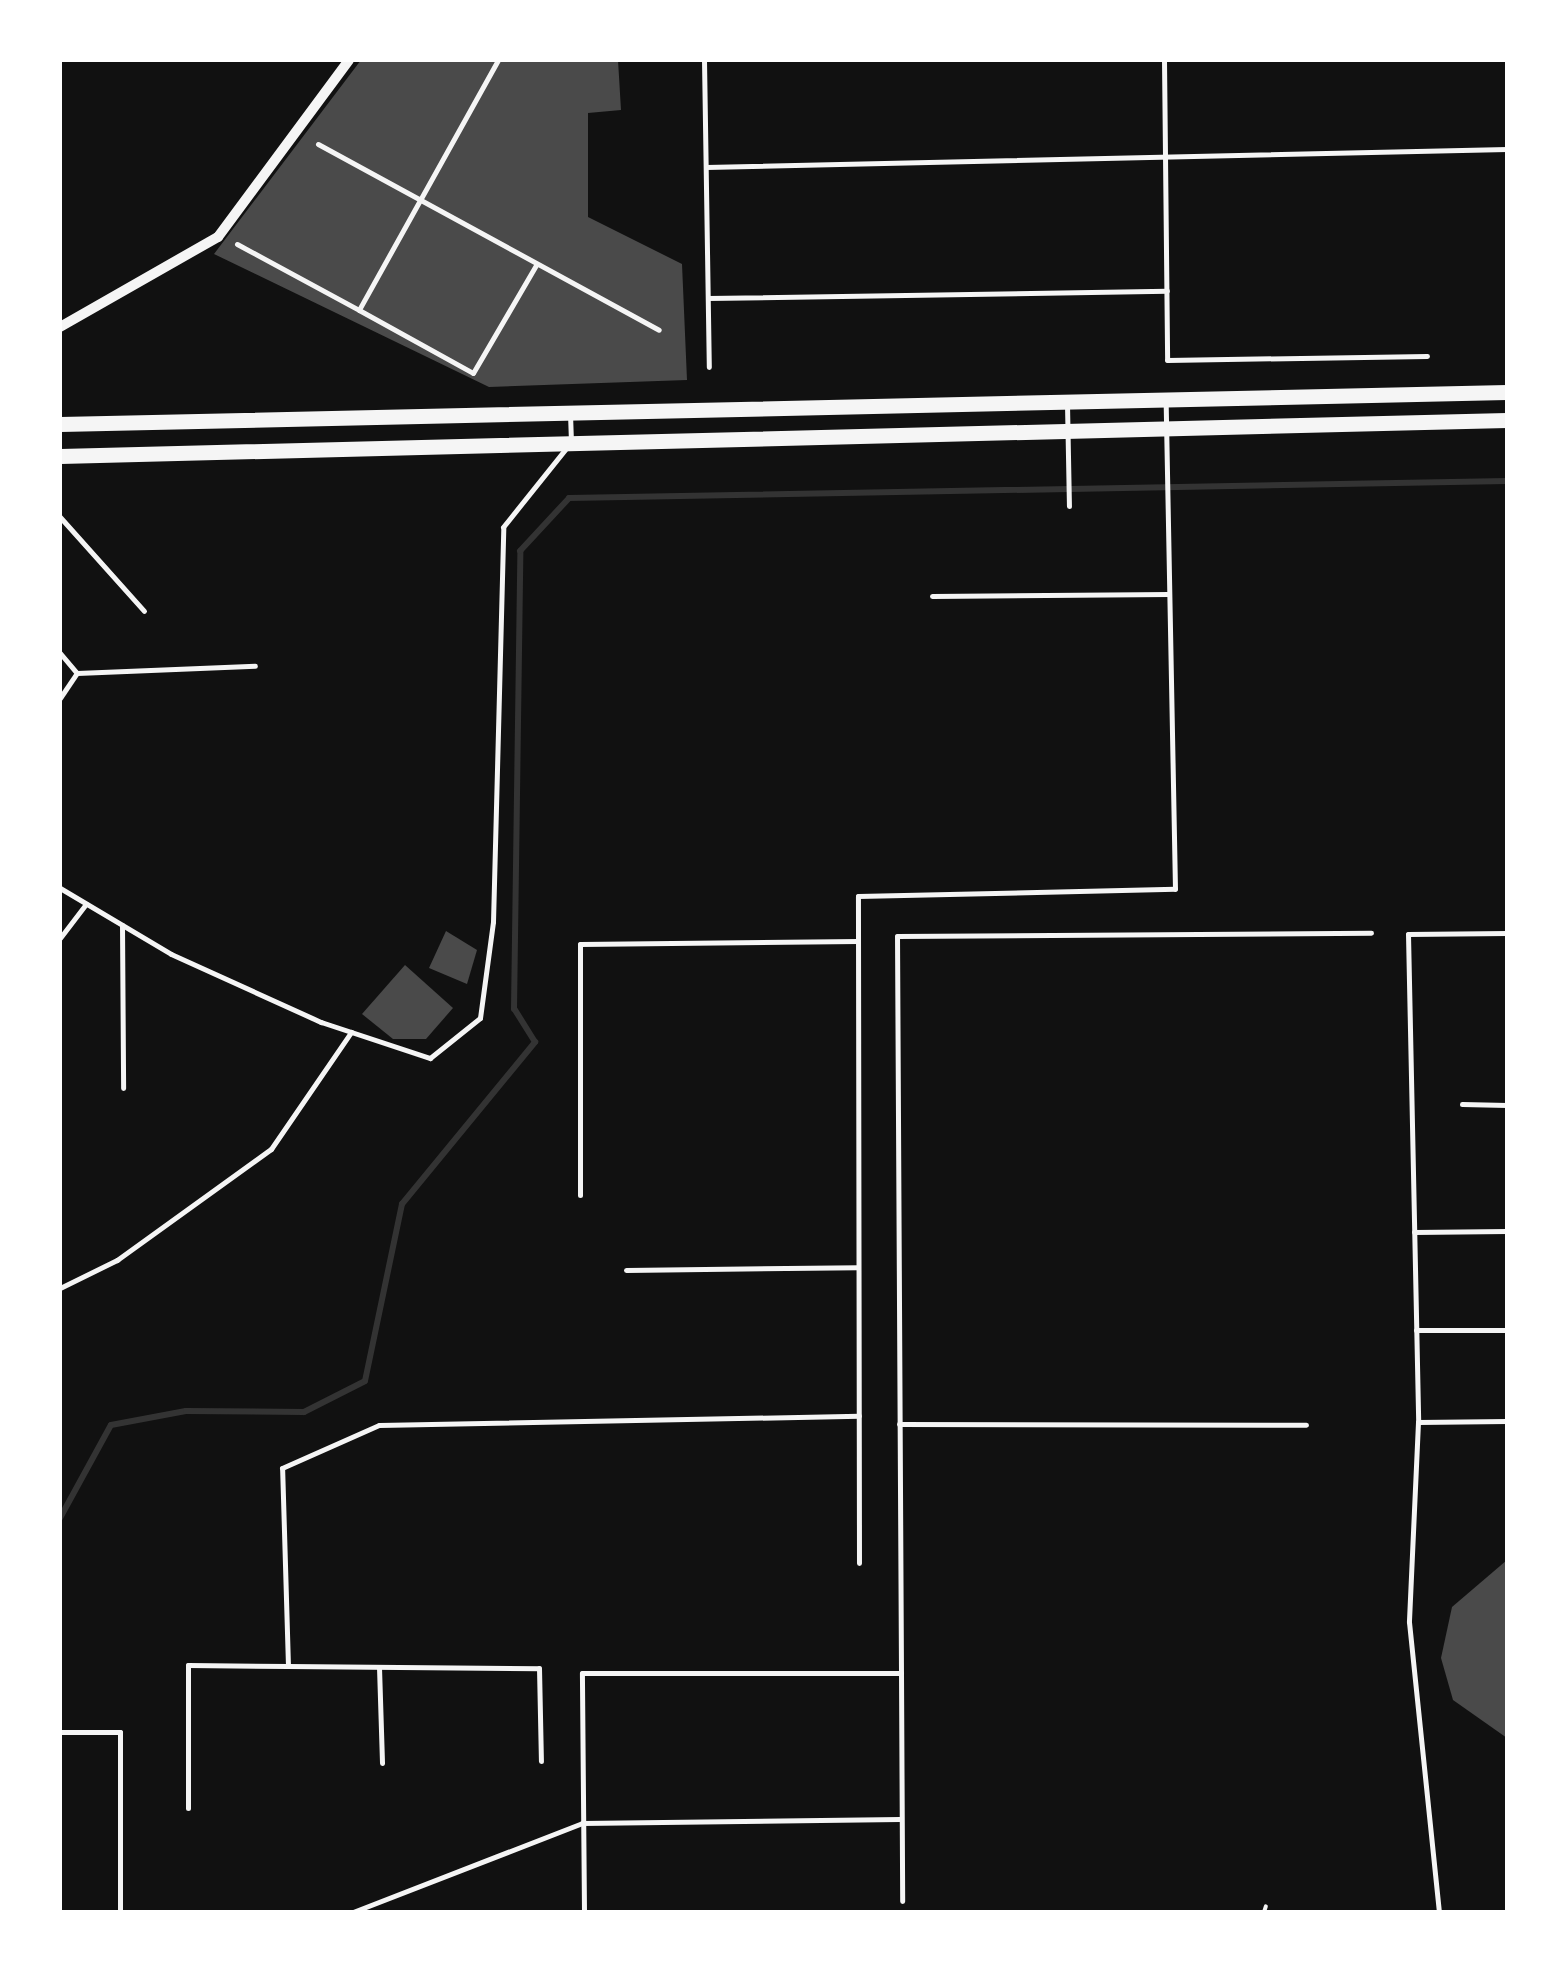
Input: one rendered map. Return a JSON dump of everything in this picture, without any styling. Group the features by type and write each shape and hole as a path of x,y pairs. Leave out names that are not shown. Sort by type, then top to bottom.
{"main road":[{"path":"60,424 1507,392"},
{"path":"60,456 1507,420"}],"street":[{"path":"60,328 218,237 348,60"}],"lane":[{"path":"359,310 498,60"},
{"path":"704,60 710,367"},
{"path":"1164,60 1167,360 1426,356"},
{"path":"318,144 659,330"},
{"path":"706,167 1507,149"},
{"path":"237,244 472,373 536,265"},
{"path":"708,298 1167,291"},
{"path":"859,1563 858,896 1175,889 1166,400"},
{"path":"1067,403 1069,506"},
{"path":"60,888 122,925 351,1032 430,1058 480,1018 494,922 503,527 571,442 570,414"},
{"path":"60,517 144,610"},
{"path":"932,596 1170,594"},
{"path":"60,653 77,673"},
{"path":"77,673 255,666"},
{"path":"60,698 77,673"},
{"path":"60,938 86,904"},
{"path":"122,925 123,1088"},
{"path":"902,1900 897,936 1371,933"},
{"path":"1439,1912 1410,1622 1418,1422 1408,934 1507,934"},
{"path":"580,1194 580,944 858,941"},
{"path":"60,1288 117,1260 271,1149 351,1032"},
{"path":"1462,1104 1507,1104"},
{"path":"1414,1232 1507,1231"},
{"path":"626,1270 858,1267"},
{"path":"1416,1330 1507,1330"},
{"path":"288,1666 282,1468 363,1432 859,1416"},
{"path":"1418,1422 1507,1421"},
{"path":"900,1424 1306,1425"},
{"path":"188,1808 188,1665 540,1668 541,1760"},
{"path":"379,1667 382,1763"},
{"path":"584,1912 582,1673 901,1673"},
{"path":"60,1732 120,1732 120,1912"},
{"path":"352,1912 582,1823 900,1819"}],"building":[{"path":"361,60 618,60 621,110 588,113 588,217 682,264 687,380 489,387 214,254"},
{"path":"446,931 477,950 467,984 429,968"},
{"path":"405,965 453,1008 426,1039 393,1039 362,1014"},
{"path":"1507,1560 1507,1738 1453,1700 1441,1658 1452,1607"}],"waterway":[{"path":"60,1518 111,1425 186,1411 304,1412 365,1381 402,1204 535,1042 514,1009 520,551 569,498 1507,481"}]}
